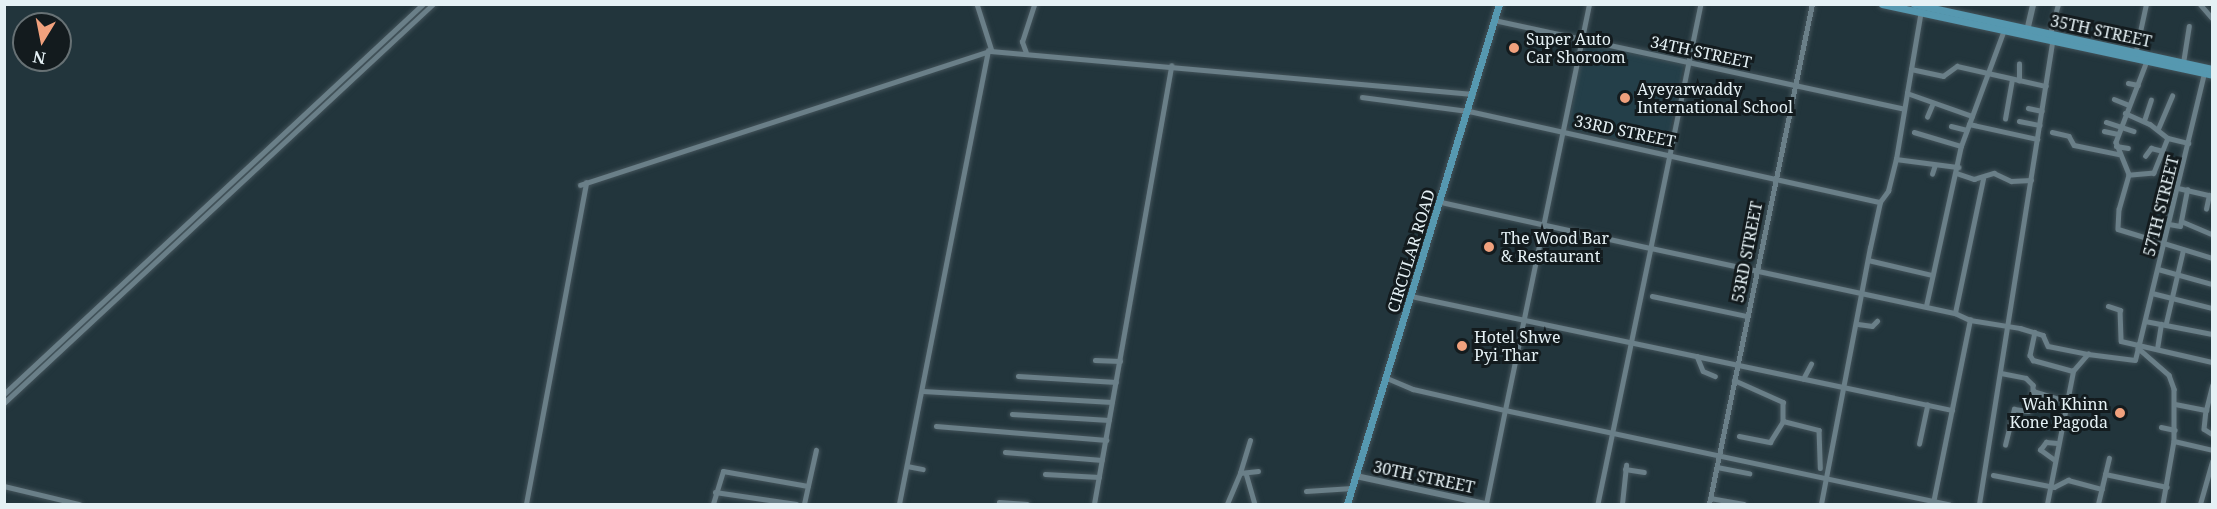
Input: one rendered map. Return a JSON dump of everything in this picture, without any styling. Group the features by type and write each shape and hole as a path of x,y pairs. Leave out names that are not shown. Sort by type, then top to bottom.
{"main road":[{"name":"CIRCULAR ROAD","path":"1347,504 1441,202 1499,4"},
{"name":"35TH STREET","path":"1882,4 1919,7 2004,28 2183,63 2207,70"},
{"path":"2026,32 2033,4"},
{"path":"2135,55 2147,61 2207,70 2212,75"},
{"name":"30TH STREET","path":"1356,476 1486,504"}],"street":[{"path":"4,394 423,4"},
{"path":"4,403 433,4"},
{"path":"899,504 990,51 977,4"},
{"path":"1026,53 1022,42 1034,4"},
{"path":"1486,504 1564,131 1588,4"},
{"path":"1598,504 1629,342 1651,248 1701,4"},
{"name":"53RD STREET","path":"1709,504 1774,179 1812,4"},
{"path":"1979,504 2058,4"},
{"path":"2135,55 2146,4"},
{"path":"2200,4 2212,18"},
{"path":"1821,504 1846,388 1880,202 1888,191 1896,159 1919,7"},
{"name":"34TH STREET","path":"1494,20 1902,108"},
{"path":"2183,63 2189,26"},
{"path":"1926,306 1961,146 2004,28"},
{"path":"580,185 990,51 1473,94"},
{"path":"2147,61 2120,126 2116,146 2129,175 2119,209 2119,231 2212,258"},
{"path":"2005,119 2019,64"},
{"path":"1094,504 1171,66"},
{"path":"1911,69 1943,76 1957,66 1988,75 2046,86"},
{"name":"57TH STREET","path":"2139,346 2207,70"},
{"path":"2128,83 2138,85"},
{"path":"1907,93 1972,116"},
{"path":"2158,129 2172,96"},
{"name":"33RD STREET","path":"1362,97 1468,111 1669,152 1774,179 1880,202"},
{"path":"2114,99 2129,105"},
{"path":"2144,121 2151,100"},
{"path":"1927,117 1933,103"},
{"path":"2028,108 2042,111"},
{"path":"2125,113 2158,129 2168,138 2188,143"},
{"path":"2019,121 2040,125"},
{"path":"2106,122 2134,131"},
{"path":"1969,124 2037,139"},
{"path":"1951,126 1966,130"},
{"path":"2104,131 2118,134"},
{"path":"1914,132 1961,146"},
{"path":"2052,132 2067,134 2074,145 2118,154"},
{"path":"2129,175 2154,173 2168,138"},
{"path":"2116,146 2128,148"},
{"path":"2145,156 2151,148 2163,151"},
{"path":"1896,159 1958,167"},
{"path":"1932,174 1935,165"},
{"path":"1956,173 1983,179 1994,173 2012,180 2031,180"},
{"path":"1955,313 1983,179"},
{"path":"526,504 586,183"},
{"path":"2178,188 2211,195 2206,209"},
{"path":"2169,224 2179,226 2187,190"},
{"path":"1441,202 1755,272 1926,306 1955,313 1970,320 2008,325 2043,335 2048,346 2135,360 2139,346"},
{"path":"2181,221 2212,234"},
{"path":"2157,349 2183,250"},
{"path":"1868,260 1932,275"},
{"path":"2158,269 2212,284"},
{"path":"2152,293 2212,308"},
{"path":"1411,296 1952,410"},
{"path":"1652,296 1747,316"},
{"path":"2108,306 2120,310 2120,340 2212,362"},
{"path":"1934,503 1970,320"},
{"path":"1858,324 1872,326 1877,321"},
{"path":"2145,321 2212,334"},
{"path":"2035,332 2030,355 2033,360 2073,371"},
{"path":"2139,346 2169,375 2175,404 2174,441 2163,504"},
{"path":"2047,504 2057,443 2073,371 2088,354"},
{"path":"1697,356 1702,371 1715,376"},
{"path":"1095,360 1120,361"},
{"path":"1803,379 1811,364"},
{"path":"2001,373 2026,378 2034,385 2028,411 2012,412 2005,445"},
{"path":"1018,376 1116,382"},
{"path":"1386,378 1413,389 1505,410 1934,503 1949,504"},
{"path":"1734,380 1783,402 1783,422 1770,442 1739,436"},
{"path":"2212,386 2204,429 2212,434"},
{"path":"923,391 1112,402"},
{"path":"2033,391 2066,400"},
{"path":"2175,404 2212,417"},
{"path":"1919,444 1927,405"},
{"path":"1012,414 1109,420"},
{"path":"1783,422 1819,430 1820,468"},
{"path":"936,426 1106,440"},
{"path":"2161,427 2175,430"},
{"path":"1227,504 1243,473 1251,441"},
{"path":"2174,441 2212,450"},
{"path":"2054,460 2040,450 2046,442 2057,443"},
{"path":"804,504 816,450"},
{"path":"1005,452 1102,460"},
{"path":"2098,504 2109,458"},
{"path":"2200,504 2212,462"},
{"path":"907,466 923,469"},
{"path":"1717,466 1749,473"},
{"path":"1622,504 1626,467 1644,472"},
{"path":"713,504 720,472 725,471 808,486"},
{"path":"1243,473 1258,471"},
{"path":"1243,473 1255,504"},
{"path":"1045,474 1099,477"},
{"path":"2106,474 2167,487"},
{"path":"1993,475 2050,487 2060,487 2068,480 2102,489"},
{"path":"4,486 79,504"},
{"path":"1306,490 1352,488"},
{"path":"715,492 796,504"},
{"path":"1710,498 1743,504"},
{"path":"999,502 1028,504"}],"shaded area":[{"name":"Ayeyarwaddy International School","path":"1583,43 1684,64 1666,150 1568,128"}],"place":[{"name":"Super Auto Car Shoroom","path":"1514,48"},
{"name":"Ayeyarwaddy International School","path":"1625,98"},
{"name":"The Wood Bar & Restaurant","path":"1489,247"},
{"name":"Hotel Shwe Pyi Thar","path":"1462,346"},
{"name":"Wah Khinn Kone Pagoda","path":"2120,413"}]}
